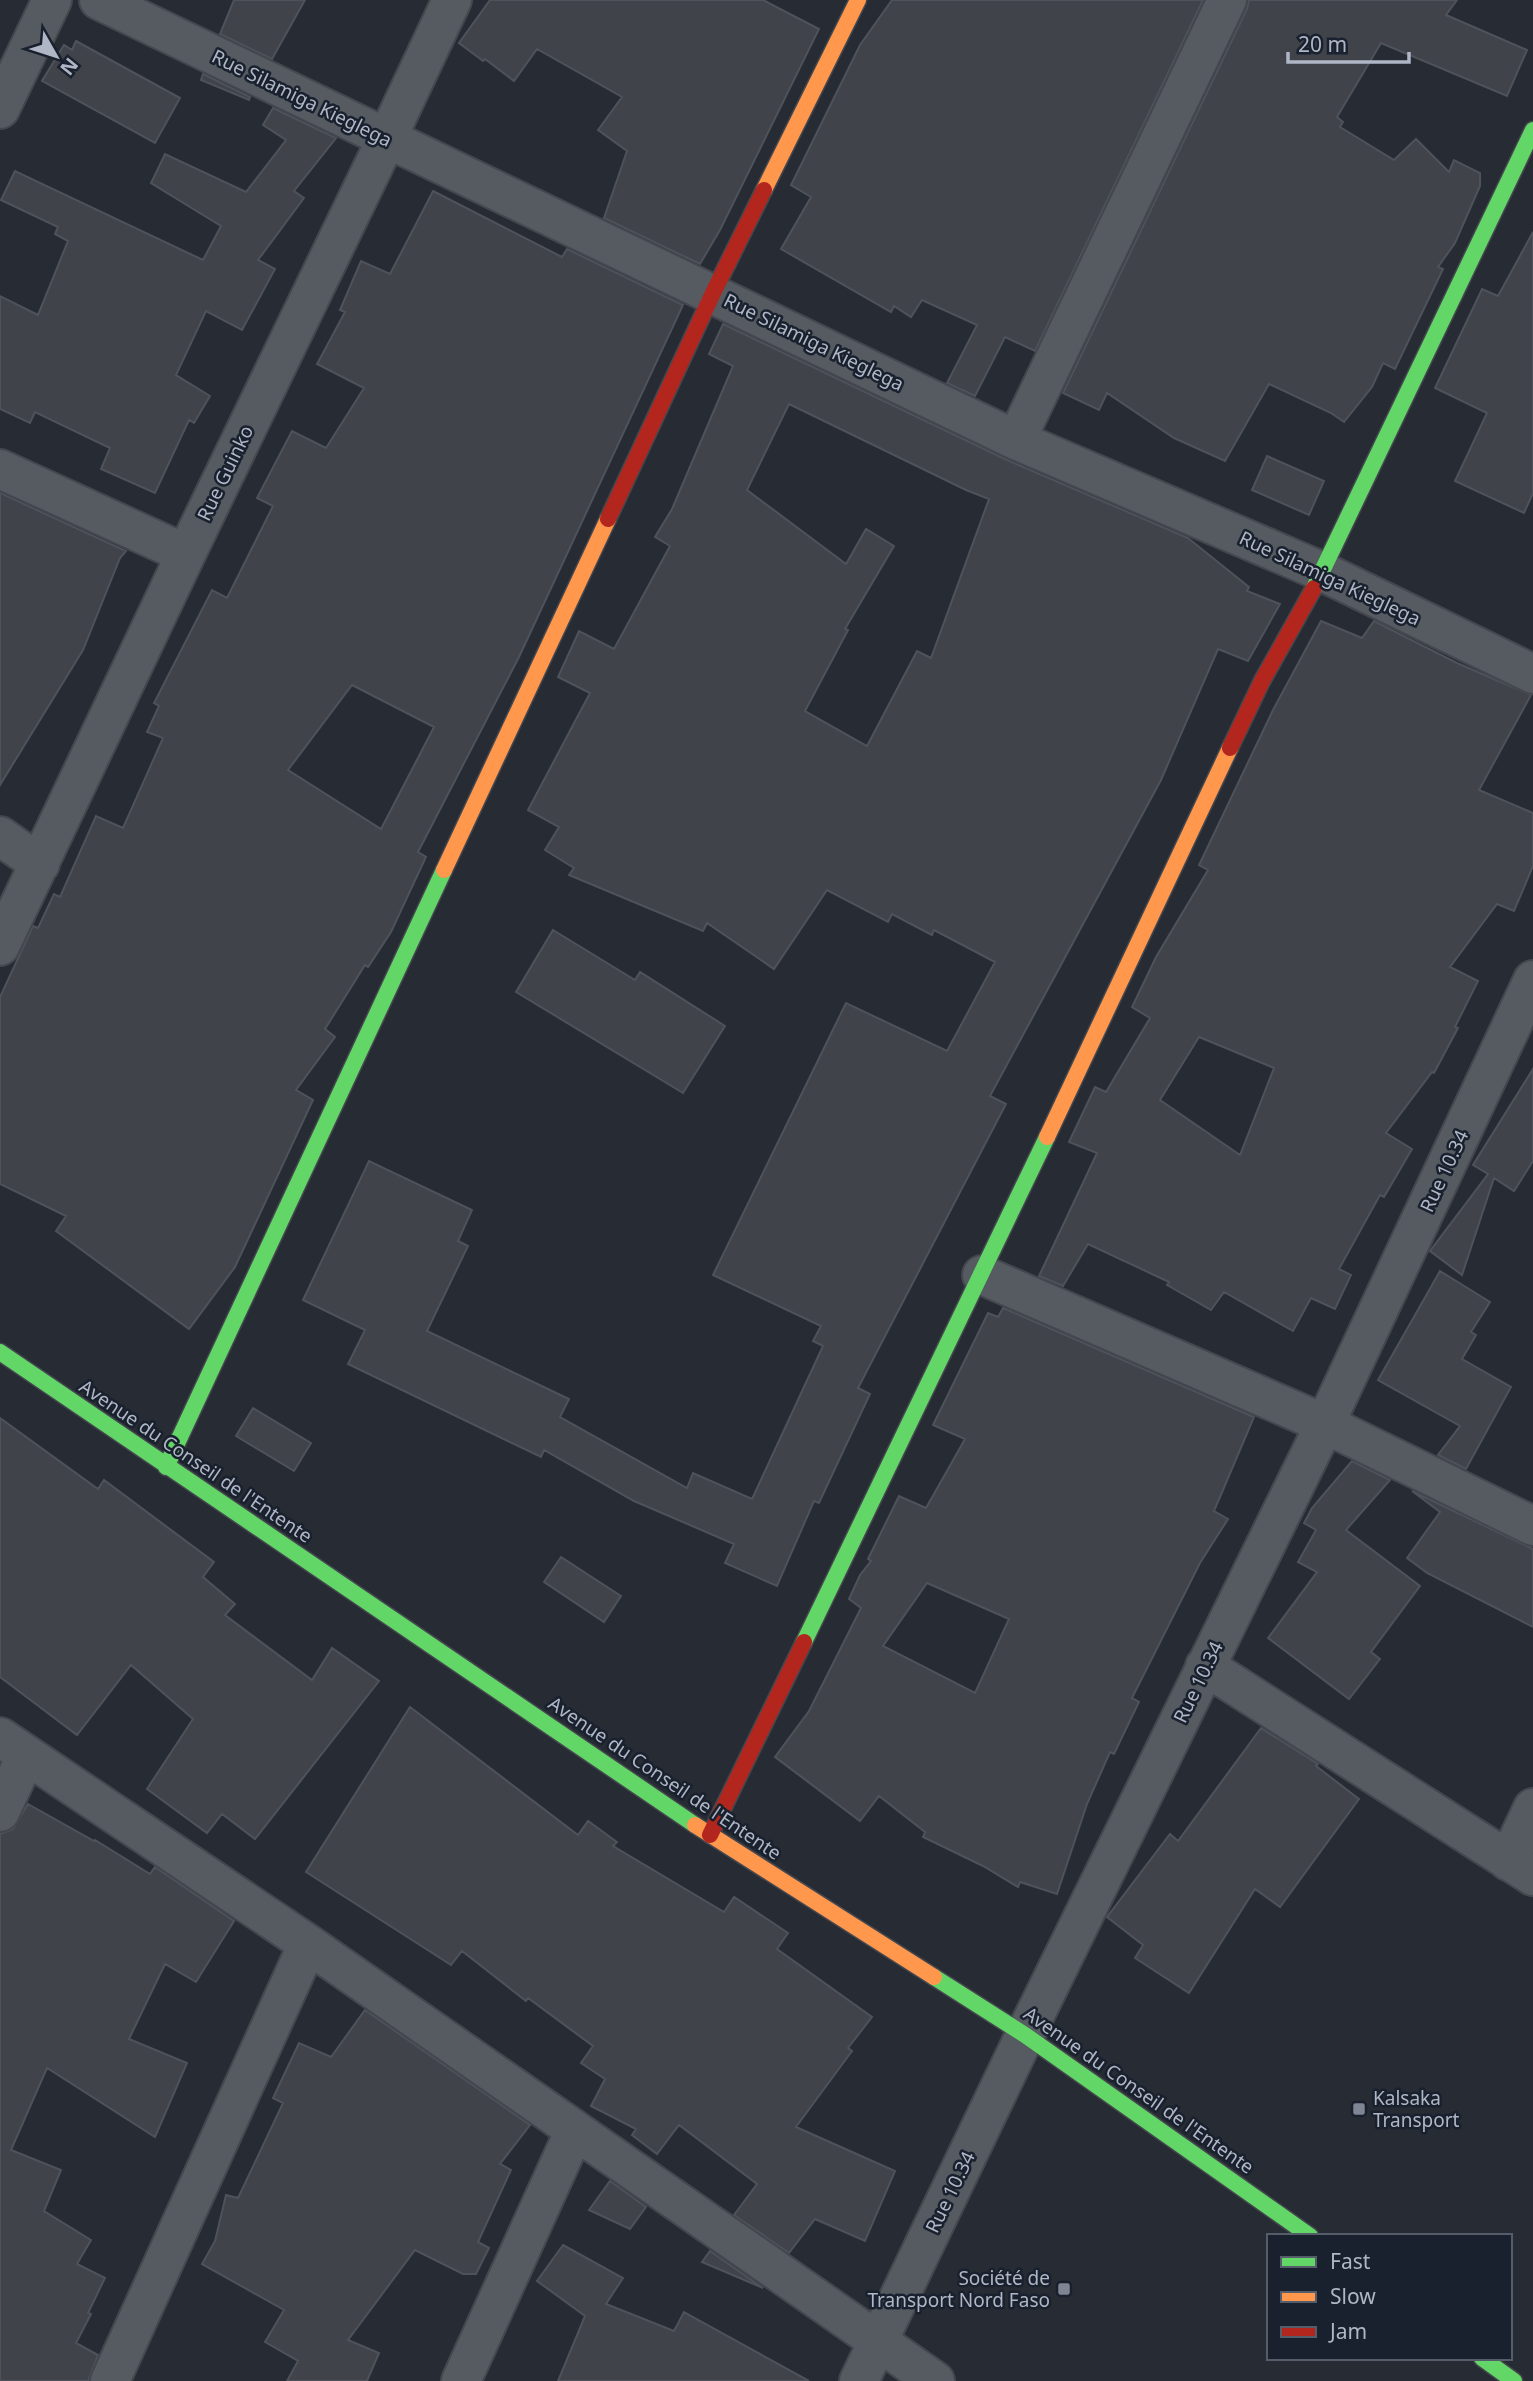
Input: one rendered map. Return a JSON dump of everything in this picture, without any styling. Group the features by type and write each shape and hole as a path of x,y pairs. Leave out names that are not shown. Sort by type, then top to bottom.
{"street":[{"path":"0,109 52,0"},
{"name":"Rue Silamiga Kieglega","path":"99,0 1016,440 1323,572 1533,674"},
{"name":"Rue Guinko","path":"0,946 452,0"},
{"path":"166,1467 713,293 858,0"},
{"path":"1016,440 1227,0"},
{"path":"710,1836 982,1275 1262,681 1323,572 1533,130"},
{"path":"0,469 186,554"},
{"path":"0,836 40,864"},
{"name":"Rue 10.34","path":"859,2381 1325,1423 1533,980"},
{"path":"982,1275 1325,1423 1533,1526"},
{"name":"Avenue du Conseil de l'Entente","path":"0,1352 710,1836 1025,2035 1307,2234"},
{"path":"1205,1666 1521,1869 1533,1808"},
{"path":"0,1812 13,1747 308,1944 935,2381"},
{"path":"110,2381 308,1944"},
{"path":"461,2381 575,2130"},
{"path":"1485,2360 1514,2381"}],"building":[{"path":"234,0 305,0 272,59 220,34"},
{"path":"490,0 763,0 819,29 720,230 700,264 604,218 627,151 598,130 622,97 537,49 514,81 459,43"},
{"path":"892,0 1203,0 1035,351 1005,337 975,396 947,383 977,325 922,300 911,317 894,306 891,312 781,249 811,197 791,185 860,45"},
{"path":"1249,0 1457,0 1446,15 1527,50 1507,96 1381,43 1337,117 1343,122 1340,127 1394,160 1416,139 1449,172 1454,160 1480,173 1480,186 1455,243 1438,267 1443,269 1395,369 1383,363 1372,387 1344,422 1331,413 1269,384 1225,461 1174,438 1107,393 1099,410 1063,393"},
{"path":"76,41 180,98 155,143 42,81 64,45 72,50"},
{"path":"203,74 250,97 249,100 201,80"},
{"path":"273,108 336,138 294,191 304,198 258,260 275,269 242,330 206,311 176,375 210,396 194,423 189,420 155,493 101,469 110,448 35,412 30,423 0,409 0,296 38,315 68,241 55,234 58,227 1,200 15,171 203,260 221,226 151,183 165,154 246,192 286,140 263,125"},
{"path":"433,191 562,257 567,249 683,305 519,657 418,852 426,857 391,932 368,967 365,965 325,1029 335,1037 296,1090 313,1100 235,1267 189,1329 56,1231 66,1216 0,1184 0,997 33,926 38,928 54,894 60,897 96,816 123,828 163,738 147,732 159,706 154,703 212,590 227,598 273,506 257,498 292,431 326,448 364,388 317,364 345,312 340,310 361,261 390,274","holes":["352,685 434,727 381,829 288,770"]},
{"path":"1533,232 1533,493 1524,513 1455,481 1487,413 1435,388 1482,289 1498,296"},
{"path":"723,324 1007,460 1188,538 1249,587 1247,591 1280,604 1248,661 1218,649 1161,780 990,1096 1006,1104 858,1388 870,1394 819,1503 814,1501 777,1586 725,1563 734,1544 634,1501 544,1450 541,1457 348,1364 365,1330 303,1300 369,1161 472,1210 458,1241 468,1246 427,1331 569,1399 560,1417 687,1488 693,1473 752,1499 823,1346 813,1341 821,1326 713,1275 846,1003 947,1051 995,962 934,930 932,935 892,914 888,922 827,890 774,969 707,923 703,931 569,875 574,868 545,850 559,827 528,810 590,693 558,677 579,631 614,649 670,546 655,537 672,509 733,366 709,354","holes":["789,404 989,499 931,658 917,651 867,746 805,711 848,630 845,629 894,546 866,529 846,564 747,490"]},
{"path":"1267,456 1324,481 1309,515 1252,490"},
{"path":"0,493 126,551 120,558 83,650 0,785"},
{"path":"1321,621 1362,638 1374,621 1457,663 1531,695 1479,790 1533,813 1533,866 1514,911 1497,904 1450,967 1478,981 1455,1027 1458,1028 1434,1073 1432,1072 1386,1133 1412,1149 1384,1197 1380,1195 1339,1269 1351,1275 1335,1309 1311,1298 1293,1331 1224,1292 1211,1310 1167,1285 1169,1282 1088,1244 1063,1286 1039,1276 1097,1153 1069,1142 1095,1087 1106,1092 1150,1018 1132,1007 1156,957 1208,870 1199,865 1273,710","holes":["1199,1037 1274,1068 1240,1155 1160,1100"]},
{"path":"553,930 635,980 640,972 725,1026 683,1093 516,992"},
{"path":"1533,1069 1533,1161 1514,1191 1494,1178 1462,1275 1430,1251 1488,1174 1473,1165"},
{"path":"1440,1271 1490,1302 1471,1332 1476,1335 1462,1359 1511,1387 1466,1469 1438,1455 1460,1426 1378,1380"},
{"path":"1003,1308 1254,1417 1214,1511 1228,1519 1200,1563 1132,1698 1139,1702 1114,1754 1110,1752 1087,1804 1057,1894 1020,1882 1018,1887 983,1866 923,1837 925,1832 879,1796 860,1821 775,1757 809,1711 861,1608 849,1599 860,1575 871,1561 868,1559 899,1496 926,1508 965,1439 933,1425 988,1313 998,1317","holes":["927,1583 1009,1619 975,1693 883,1646"]},
{"path":"253,1408 311,1443 294,1471 236,1436"},
{"path":"0,1418 98,1489 104,1480 214,1562 203,1577 235,1604 225,1615 312,1680 332,1648 379,1681 255,1839 222,1814 207,1833 147,1789 193,1719 131,1665 77,1735 0,1677"},
{"path":"1352,1461 1390,1480 1346,1530 1420,1586 1371,1652 1380,1659 1349,1699 1268,1638 1317,1572 1298,1562 1316,1530 1304,1523 1312,1508"},
{"path":"1412,1491 1533,1549 1533,1627 1427,1573 1407,1558 1440,1512"},
{"path":"561,1557 621,1596 604,1622 544,1582"},
{"path":"410,1707 578,1835 588,1821 617,1842 613,1846 724,1912 734,1897 788,1933 777,1949 872,2017 848,2048 852,2051 796,2127 895,2171 865,2241 815,2219 789,2253 734,2215 757,2184 679,2125 657,2154 632,2135 636,2129 591,2106 605,2079 581,2063 593,2046 528,1998 526,2001 462,1951 451,1965 306,1872"},
{"path":"1261,1728 1318,1764 1316,1766 1359,1799 1280,1907 1255,1889 1189,1993 1135,1958 1143,1945 1107,1917 1170,1834 1178,1841"},
{"path":"28,1804 95,1840 150,1874 155,1867 234,1921 196,1982 165,1964 129,2039 187,2063 155,2137 47,2068 11,2150 61,2170 44,2211 91,2240 77,2264 105,2278 76,2343 98,2355 88,2381 0,2381 0,1834 13,1829"},
{"path":"365,2010 530,2125 500,2164 511,2170 478,2242 489,2248 476,2274 463,2274 415,2250 348,2340 379,2353 367,2381 287,2381 298,2361 265,2342 284,2310 202,2264 215,2241 226,2195 238,2198 283,2103 273,2098 299,2043 331,2057"},
{"path":"610,2181 646,2207 630,2229 589,2210"},
{"path":"563,2245 623,2278 606,2304 674,2331 684,2312 809,2381 558,2381 585,2316 537,2281"},
{"path":"710,2251 763,2288 702,2262"}],"traffic: fast":[{"path":"1314,588 1533,130"},
{"path":"166,1467 444,870"},
{"path":"804,1642 1047,1137"},
{"path":"0,1352 695,1825"},
{"path":"934,1977 1025,2035 1307,2234"},
{"path":"1485,2360 1514,2381"}],"traffic: slow":[{"path":"764,190 858,0"},
{"path":"444,870 608,519"},
{"path":"1047,1137 1230,748"},
{"path":"695,1825 934,1977"}],"traffic: jam":[{"path":"608,519 764,190"},
{"path":"1230,748 1262,681 1314,588"},
{"path":"710,1835 804,1642"}],"place":[{"name":"Kalsaka Transport","path":"1359,2109"},
{"name":"Société de Transport Nord Faso","path":"1064,2289"}]}
